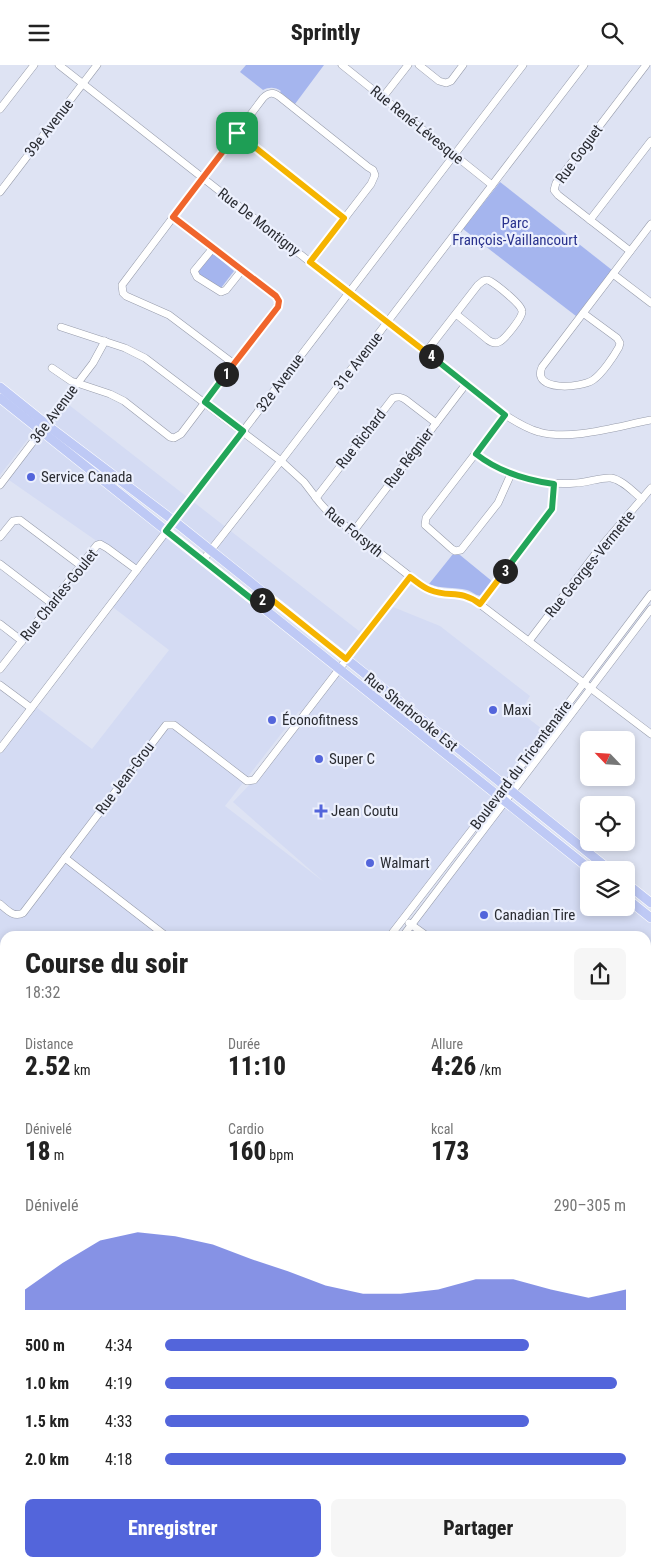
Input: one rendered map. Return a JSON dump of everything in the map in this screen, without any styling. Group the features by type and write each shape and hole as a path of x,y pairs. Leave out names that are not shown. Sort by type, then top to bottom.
{"main road":[{"name":"Rue Sherbrooke Est","path":"0,387 44,428 166,531 580,861"},
{"name":"Rue Sherbrooke Est","path":"0,397 174,521 599,861"},
{"path":"258,604 266,595"},
{"path":"296,634 303,625"},
{"path":"384,705 396,700"},
{"path":"432,742 446,740"},
{"path":"635,890 651,903"},
{"path":"642,896 635,905 651,918"}],"street":[{"path":"0,109 34,65"},
{"name":"Rue De Montigny","path":"60,65 517,423 538,432 567,435 651,420"},
{"name":"39e Avenue","path":"0,192 97,65"},
{"name":"Rue René-Lévesque","path":"342,65 492,185"},
{"path":"382,97 408,65"},
{"path":"419,65 439,81 446,83 451,81 463,65"},
{"name":"32e Avenue","path":"0,749 523,65"},
{"name":"31e Avenue","path":"203,560 584,65"},
{"path":"646,65 651,68"},
{"name":"Rue Goguet","path":"630,251 554,190 555,186 646,65"},
{"path":"234,364 177,321 160,311 131,299 123,293 122,285 263,98 273,93 373,170 375,175 310,262"},
{"path":"237,133 344,218"},
{"path":"590,220 651,141"},
{"path":"52,368 71,381 116,397 172,438 177,438 181,434 278,307 279,301 276,296 173,217"},
{"path":"583,313 617,338 620,343 619,347 598,375 590,381 564,386 546,382 541,376 540,370 612,274 651,224"},
{"path":"213,247 194,271 197,277 221,292 226,290 242,270"},
{"path":"612,274 651,303"},
{"path":"426,352 478,285 486,280 492,282 522,308 519,319 497,343 488,340 456,314"},
{"name":"Rue Forsyth","path":"61,327 125,348 145,358 281,461 304,481 325,509 410,577 428,589 439,593 461,594 473,599 650,730"},
{"name":"36e Avenue","path":"0,485 94,363 105,341"},
{"name":"Rue Régnier","path":"353,532 466,384"},
{"name":"Rue Richard","path":"316,498 397,397 402,397 436,423"},
{"path":"505,415 424,522 424,525 452,549 458,551 498,503 511,474"},
{"path":"476,454 486,462 511,474 537,482 554,484 580,483 610,478 622,483 642,499"},
{"path":"480,604 549,513 553,506 554,484"},
{"name":"Rue Georges-Vermette","path":"529,641 599,549 651,488"},
{"path":"0,537 10,524 16,520 23,522 80,565"},
{"name":"Rue Charles-Goulet","path":"0,669 94,548 100,544 137,569"},
{"path":"0,564 51,603"},
{"path":"339,669 410,577"},
{"name":"Boulevard du Tricentenaire","path":"407,931 583,682 651,594"},
{"name":"Boulevard du Tricentenaire","path":"509,789 591,688 651,609"},
{"path":"0,624 22,641"},
{"name":"Rue Jean-Grou","path":"0,905 12,913 19,915 23,913 166,725 174,725 247,781 254,780 339,669"},
{"path":"0,685 31,708"},
{"name":"Boulevard du Tricentenaire","path":"394,931 502,799"},
{"path":"65,858 160,931"},
{"path":"403,918 420,931"}],"shaded area":[{"path":"64,401 359,631 388,605 440,626 530,696 520,712 546,732 505,787 47,424"},
{"path":"0,404 34,431 0,475"},
{"path":"41,431 498,796 391,931 0,931 0,754 36,707 92,749 169,650 110,605 137,569 6,478","holes":["299,711 304,714 254,780 233,802 324,882 225,806"]},
{"path":"505,801 580,863 580,916 635,916 635,905 651,918 651,931 407,931"}],"green space":[{"path":"246,65 324,65 295,104 281,91 272,88 263,90 240,72"},
{"name":"Parc François-Vaillancourt","path":"500,182 612,270 576,316 463,229"},
{"path":"211,254 215,255 234,271 221,288 200,276 197,271"},
{"path":"453,554 460,555 493,582 482,596 467,590 438,587 429,584"}],"place":[{"name":"Service Canada","path":"31,477"},
{"name":"Maxi","path":"493,710"},
{"name":"Éconofitness","path":"272,720"},
{"name":"Super C","path":"319,759"},
{"name":"Jean Coutu","path":"321,811"},
{"name":"Walmart","path":"370,863"},
{"name":"Canadian Tire","path":"484,915"}],"route":[{"path":"237,133 344,218 310,262 505,415 476,454 486,462 511,474 537,482 554,484 552,509 480,604 461,594 439,593 428,589 410,577 346,659 266,595 258,604 166,531 243,431 205,402 279,304 276,296 173,217 237,133"}]}
